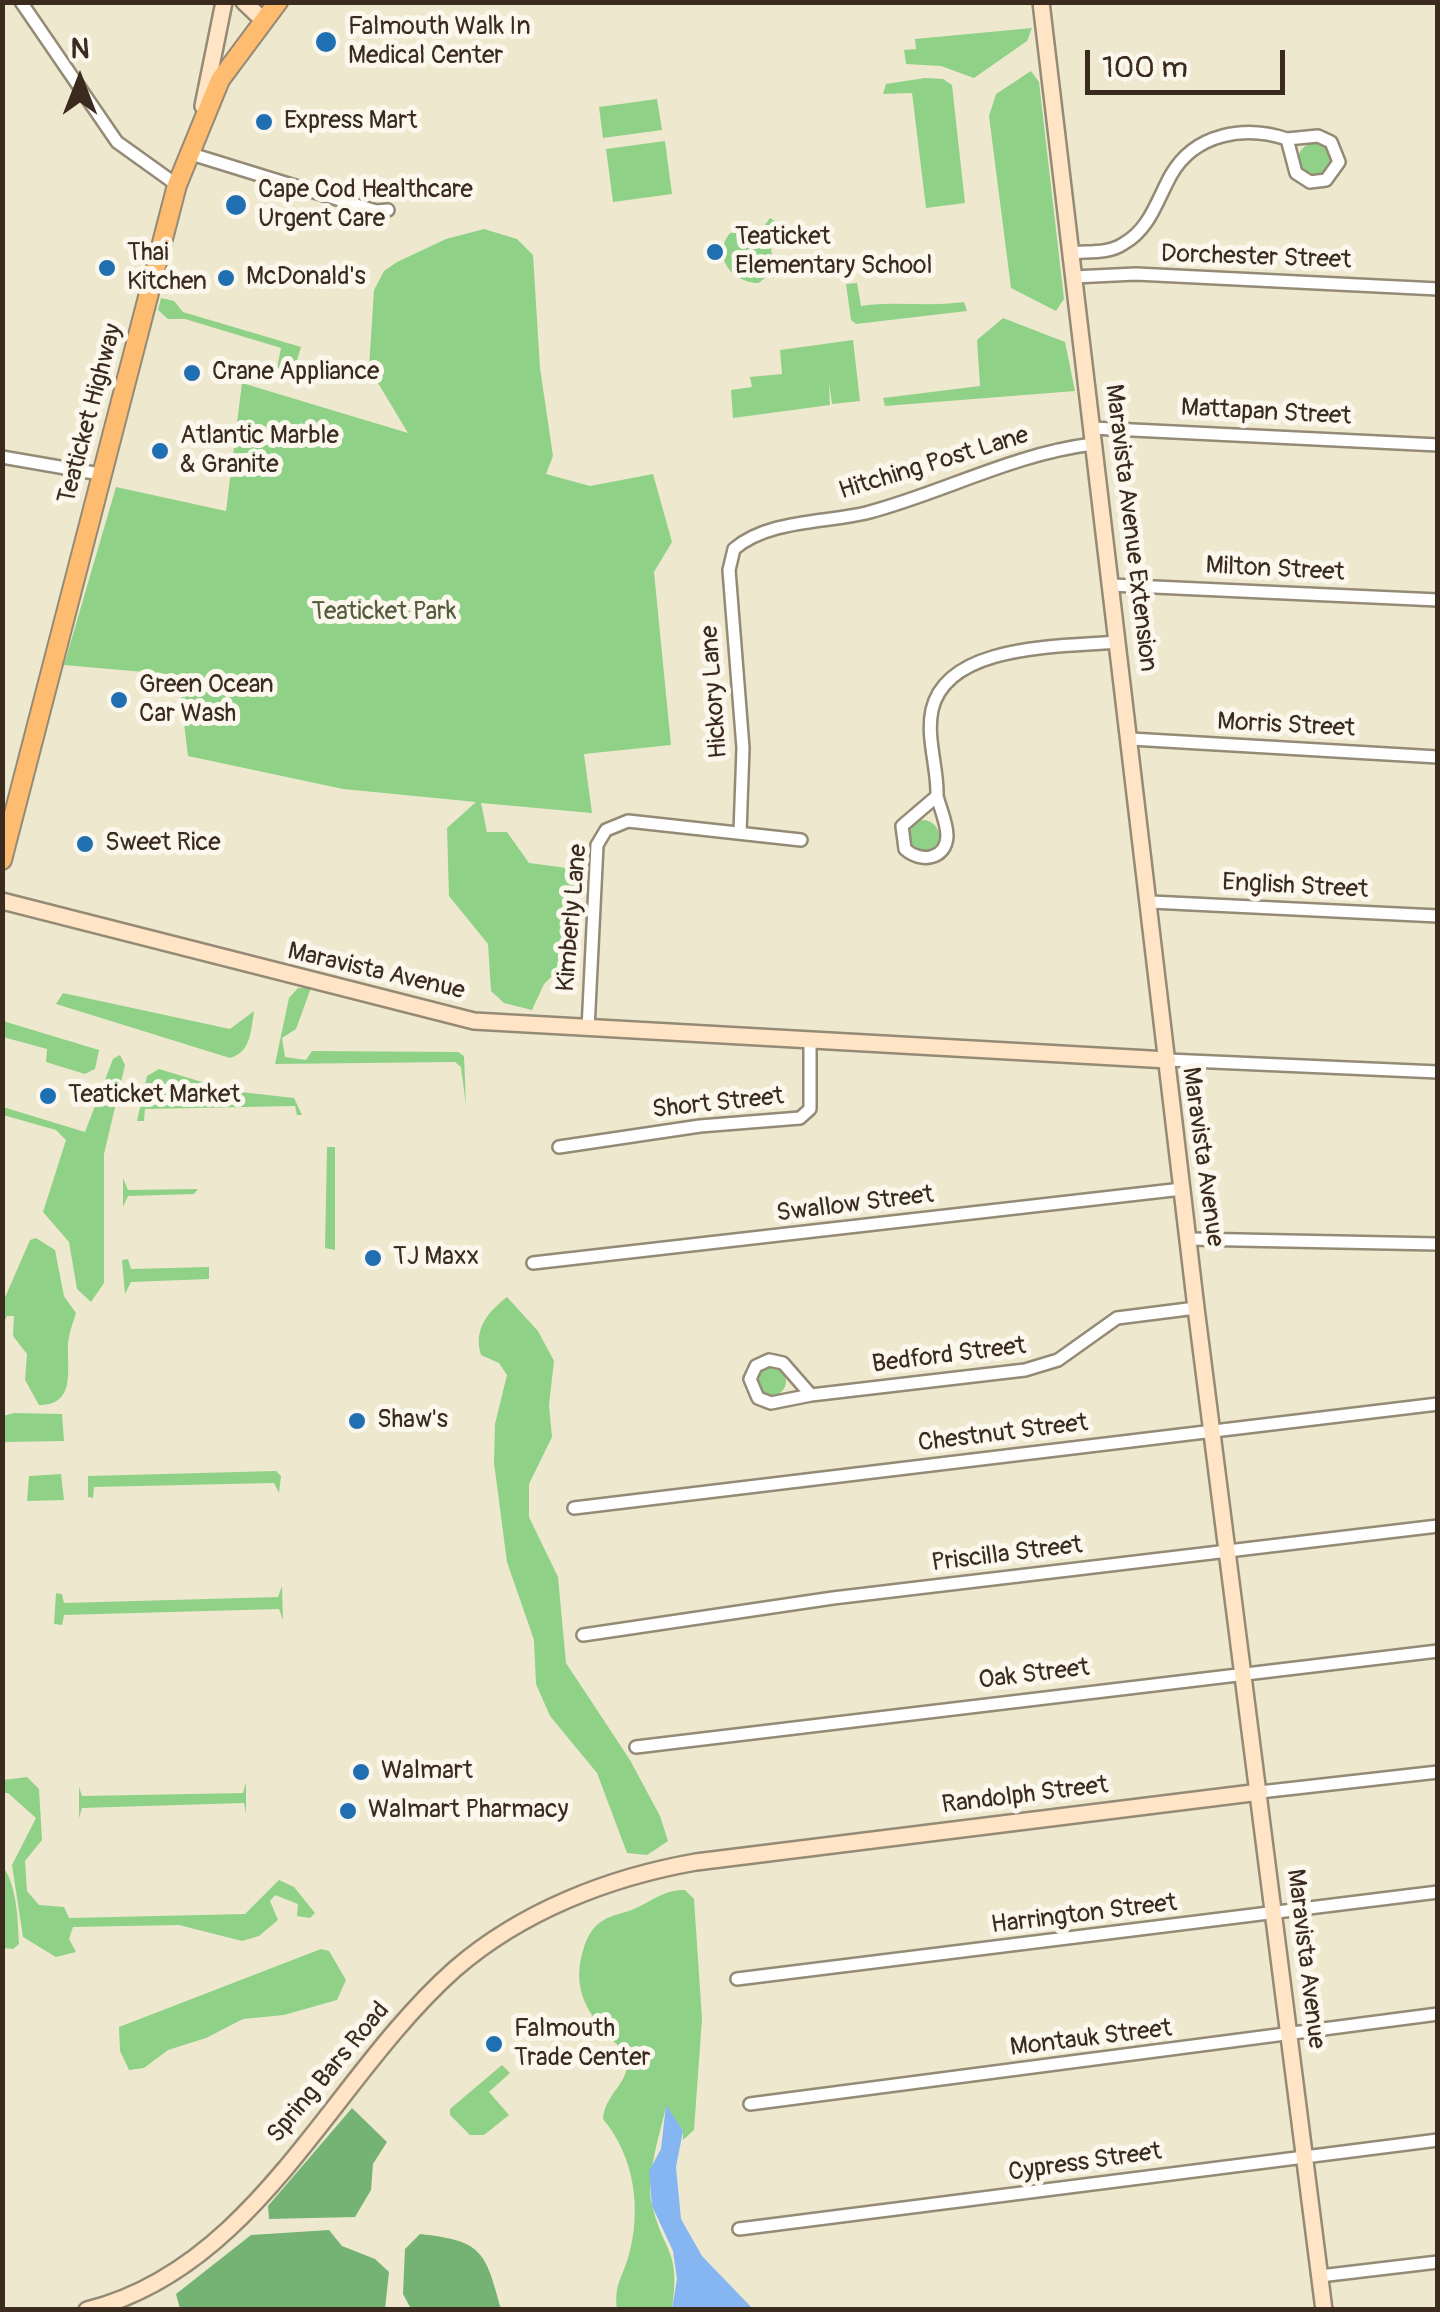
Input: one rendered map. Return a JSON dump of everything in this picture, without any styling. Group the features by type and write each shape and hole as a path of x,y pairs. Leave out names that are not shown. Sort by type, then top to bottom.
{"main road":[{"path":"198,126 224,2"},
{"path":"244,2 263,20"},
{"name":"Teaticket Highway","path":"2,860 6,830 177,185 198,126 227,68 278,2"},
{"name":"Maravista Avenue Extension","path":"1041,2 1168,1060"},
{"name":"Maravista Avenue","path":"2,901 452,1016 588,1029 1168,1060 1324,2310"},
{"name":"Randolph Street","path":"620,1879 696,1862 1260,1792"},
{"name":"Spring Bars Road","path":"87,2310 148,2288 205,2252 406,2018 467,1960 542,1913 620,1879"}],"street":[{"path":"22,2 117,142 177,185"},
{"path":"1070,252 1108,250 1132,238 1152,216 1178,165 1206,142 1239,131 1287,139 1325,138 1336,148 1337,169 1318,182 1302,179 1293,166 1287,139"},
{"path":"188,153 376,210 388,210"},
{"name":"Dorchester Street","path":"1073,277 1136,274 1438,289"},
{"name":"Mattapan Street","path":"1093,436 1438,445"},
{"name":"Hitching Post Lane","path":"734,549 762,532 866,512 1093,436"},
{"path":"2,457 100,474"},
{"name":"Hickory Lane","path":"734,549 729,570 743,748 740,833"},
{"name":"Milton Street","path":"1111,585 1438,600"},
{"path":"937,796 902,826 905,849 918,858 934,856 947,838 937,796 931,719 937,696 952,674 986,658 1118,642"},
{"name":"Morris Street","path":"1131,738 1438,757"},
{"name":"Kimberly Lane","path":"588,1029 594,881 600,836 613,825 628,821 801,840"},
{"name":"English Street","path":"1151,902 1438,916"},
{"name":"Short Street","path":"559,1147 700,1126 800,1118 810,1109 810,1040"},
{"path":"1168,1060 1438,1072"},
{"name":"Swallow Street","path":"533,1263 1182,1189"},
{"path":"1189,1239 1438,1244"},
{"name":"Bedford Street","path":"812,1394 776,1360 762,1362 750,1379 753,1393 764,1402 1026,1370 1058,1360 1116,1318 1196,1308"},
{"name":"Chestnut Street","path":"574,1508 1438,1404"},
{"name":"Priscilla Street","path":"583,1635 833,1598 1438,1526"},
{"name":"Oak Street","path":"636,1746 1438,1651"},
{"name":"Randolph Street","path":"1260,1792 1438,1772"},
{"name":"Harrington Street","path":"736,1979 1438,1892"},
{"name":"Montauk Street","path":"750,2104 1438,2014"},
{"name":"Cypress Street","path":"739,2229 1438,2140"},
{"path":"1320,2276 1438,2262"}],"green space":[{"path":"1032,28 1027,41 974,78 941,66 906,64 904,50 916,49 915,39"},
{"path":"1031,71 1039,82 1064,299 1056,311 1011,288 989,116 996,94"},
{"path":"943,79 952,85 965,203 926,208 912,93 883,94 886,84"},
{"path":"657,99 662,130 603,138 599,107"},
{"path":"665,141 672,194 613,202 606,149"},
{"path":"1315,143 1327,148 1332,160 1327,172 1315,177 1303,172 1298,160 1303,148"},
{"path":"770,218 778,223 770,234 773,270 759,283 749,282 727,267 725,242 730,233 762,229"},
{"name":"Teaticket Park","path":"484,229 517,239 533,255 540,368 553,456 546,474 590,486 653,474 672,542 654,572 671,745 584,754 592,813 481,803 487,832 507,832 529,863 567,868 580,885 578,932 571,958 544,984 532,1010 504,1003 491,991 488,944 449,896 447,828 476,802 343,789 188,756 178,675 64,665 116,487 226,511 242,383 408,433 369,368 374,290 384,271 397,262 446,239"},
{"path":"857,283 861,306 964,302 967,311 856,324 851,320 846,284"},
{"path":"161,298 174,301 183,312 301,347 291,380 275,378 281,348 185,319 168,319 158,310"},
{"path":"1003,318 1065,342 1075,391 885,406 883,398 980,386 977,340"},
{"path":"853,340 860,401 832,404 829,383 830,405 733,418 731,390 752,387 750,377 782,374 780,350"},
{"path":"923,820 934,825 939,836 934,847 923,852 912,847 907,836 912,825"},
{"path":"298,988 311,988 296,1029 282,1038 285,1057 306,1060 312,1051 458,1052 464,1056 466,1105 461,1067 455,1062 275,1064 289,998"},
{"path":"63,993 230,1029 254,1011 251,1033 242,1051 230,1058 56,1004"},
{"path":"3,1021 99,1050 95,1069 85,1074 46,1062 47,1049 3,1037"},
{"path":"120,1055 125,1065 104,1154 104,1283 91,1302 77,1289 69,1242 43,1212 66,1140 56,1130 3,1115 3,1107 85,1132 113,1059"},
{"path":"159,1069 232,1091 294,1098 302,1115 297,1115 295,1106 145,1109 144,1121 137,1121 147,1076"},
{"path":"327,1147 335,1147 335,1250 325,1248"},
{"path":"123,1178 128,1190 198,1189 194,1194 128,1196 123,1207"},
{"path":"36,1238 55,1250 64,1296 76,1313 64,1393 51,1403 39,1405 25,1380 27,1354 13,1336 14,1316 7,1316 3,1324 3,1302 30,1240"},
{"path":"128,1259 131,1269 209,1267 209,1279 131,1282 125,1294 122,1260"},
{"path":"507,1297 538,1331 554,1361 549,1405 552,1437 529,1484 529,1517 558,1577 566,1663 630,1760 660,1816 668,1841 647,1855 627,1853 597,1773 550,1716 536,1684 534,1640 507,1562 494,1463 495,1424 507,1375 499,1363 481,1355 479,1346 484,1322"},
{"path":"771,1366 785,1375 786,1381 777,1395 771,1396 757,1387 756,1381 765,1367"},
{"path":"62,1414 64,1441 3,1442 3,1416"},
{"path":"276,1471 281,1476 279,1493 274,1483 94,1487 93,1498 88,1497 88,1476"},
{"path":"61,1474 64,1500 27,1501 29,1476"},
{"path":"282,1586 283,1620 279,1609 64,1615 62,1625 54,1624 56,1593 62,1594 64,1603 278,1597"},
{"path":"27,1777 39,1789 42,1840 25,1861 27,1891 39,1905 64,1907 69,1918 245,1914 279,1880 294,1887 315,1913 310,1918 297,1916 298,1904 275,1895 270,1901 278,1920 259,1936 242,1941 179,1925 73,1927 69,1939 76,1952 56,1957 23,1937 12,1865 36,1818 8,1793 3,1793 3,1780"},
{"path":"246,1782 246,1814 244,1803 82,1808 79,1818 79,1787 82,1796 243,1793"},
{"path":"3,1867 14,1893 17,1915 19,1944 13,1949 3,1948"},
{"path":"685,1890 694,1899 702,2019 694,2130 683,2140 683,2131 666,2107 650,2183 652,2205 673,2263 672,2309 617,2309 617,2289 632,2240 635,2203 629,2167 603,2119 627,2063 623,2051 587,2006 579,1973 584,1947 603,1920 668,1892"},
{"path":"321,1949 329,1951 346,1980 337,2000 284,2015 243,2019 206,2038 168,2050 144,2068 129,2070 120,2051 119,2027"},
{"path":"502,2065 510,2073 489,2092 509,2115 484,2135 470,2135 450,2115 450,2109"},
{"path":"352,2108 387,2142 373,2164 371,2190 355,2217 269,2219 268,2206"},
{"path":"329,2230 342,2246 375,2259 389,2272 385,2309 180,2309 176,2294 251,2235"},
{"path":"420,2234 457,2241 478,2252 501,2309 411,2309 403,2294 405,2249"}],"water":[{"path":"666,2105 683,2131 676,2167 681,2219 702,2256 753,2309 672,2309 677,2279 673,2251 652,2206 649,2171 661,2149"}],"place":[{"name":"Falmouth Walk In Medical Center","path":"326,42"},
{"name":"Express Mart","path":"264,122"},
{"name":"Cape Cod Healthcare Urgent Care","path":"236,205"},
{"name":"Teaticket Elementary School","path":"715,252"},
{"name":"Thai Kitchen","path":"107,268"},
{"name":"McDonald's","path":"226,278"},
{"name":"Crane Appliance","path":"192,373"},
{"name":"Atlantic Marble & Granite","path":"160,451"},
{"name":"Green Ocean Car Wash","path":"119,700"},
{"name":"Sweet Rice","path":"85,844"},
{"name":"Teaticket Market","path":"48,1096"},
{"name":"TJ Maxx","path":"373,1258"},
{"name":"Shaw's","path":"357,1421"},
{"name":"Walmart","path":"361,1772"},
{"name":"Walmart Pharmacy","path":"348,1811"},
{"name":"Falmouth Trade Center","path":"494,2044"}]}
